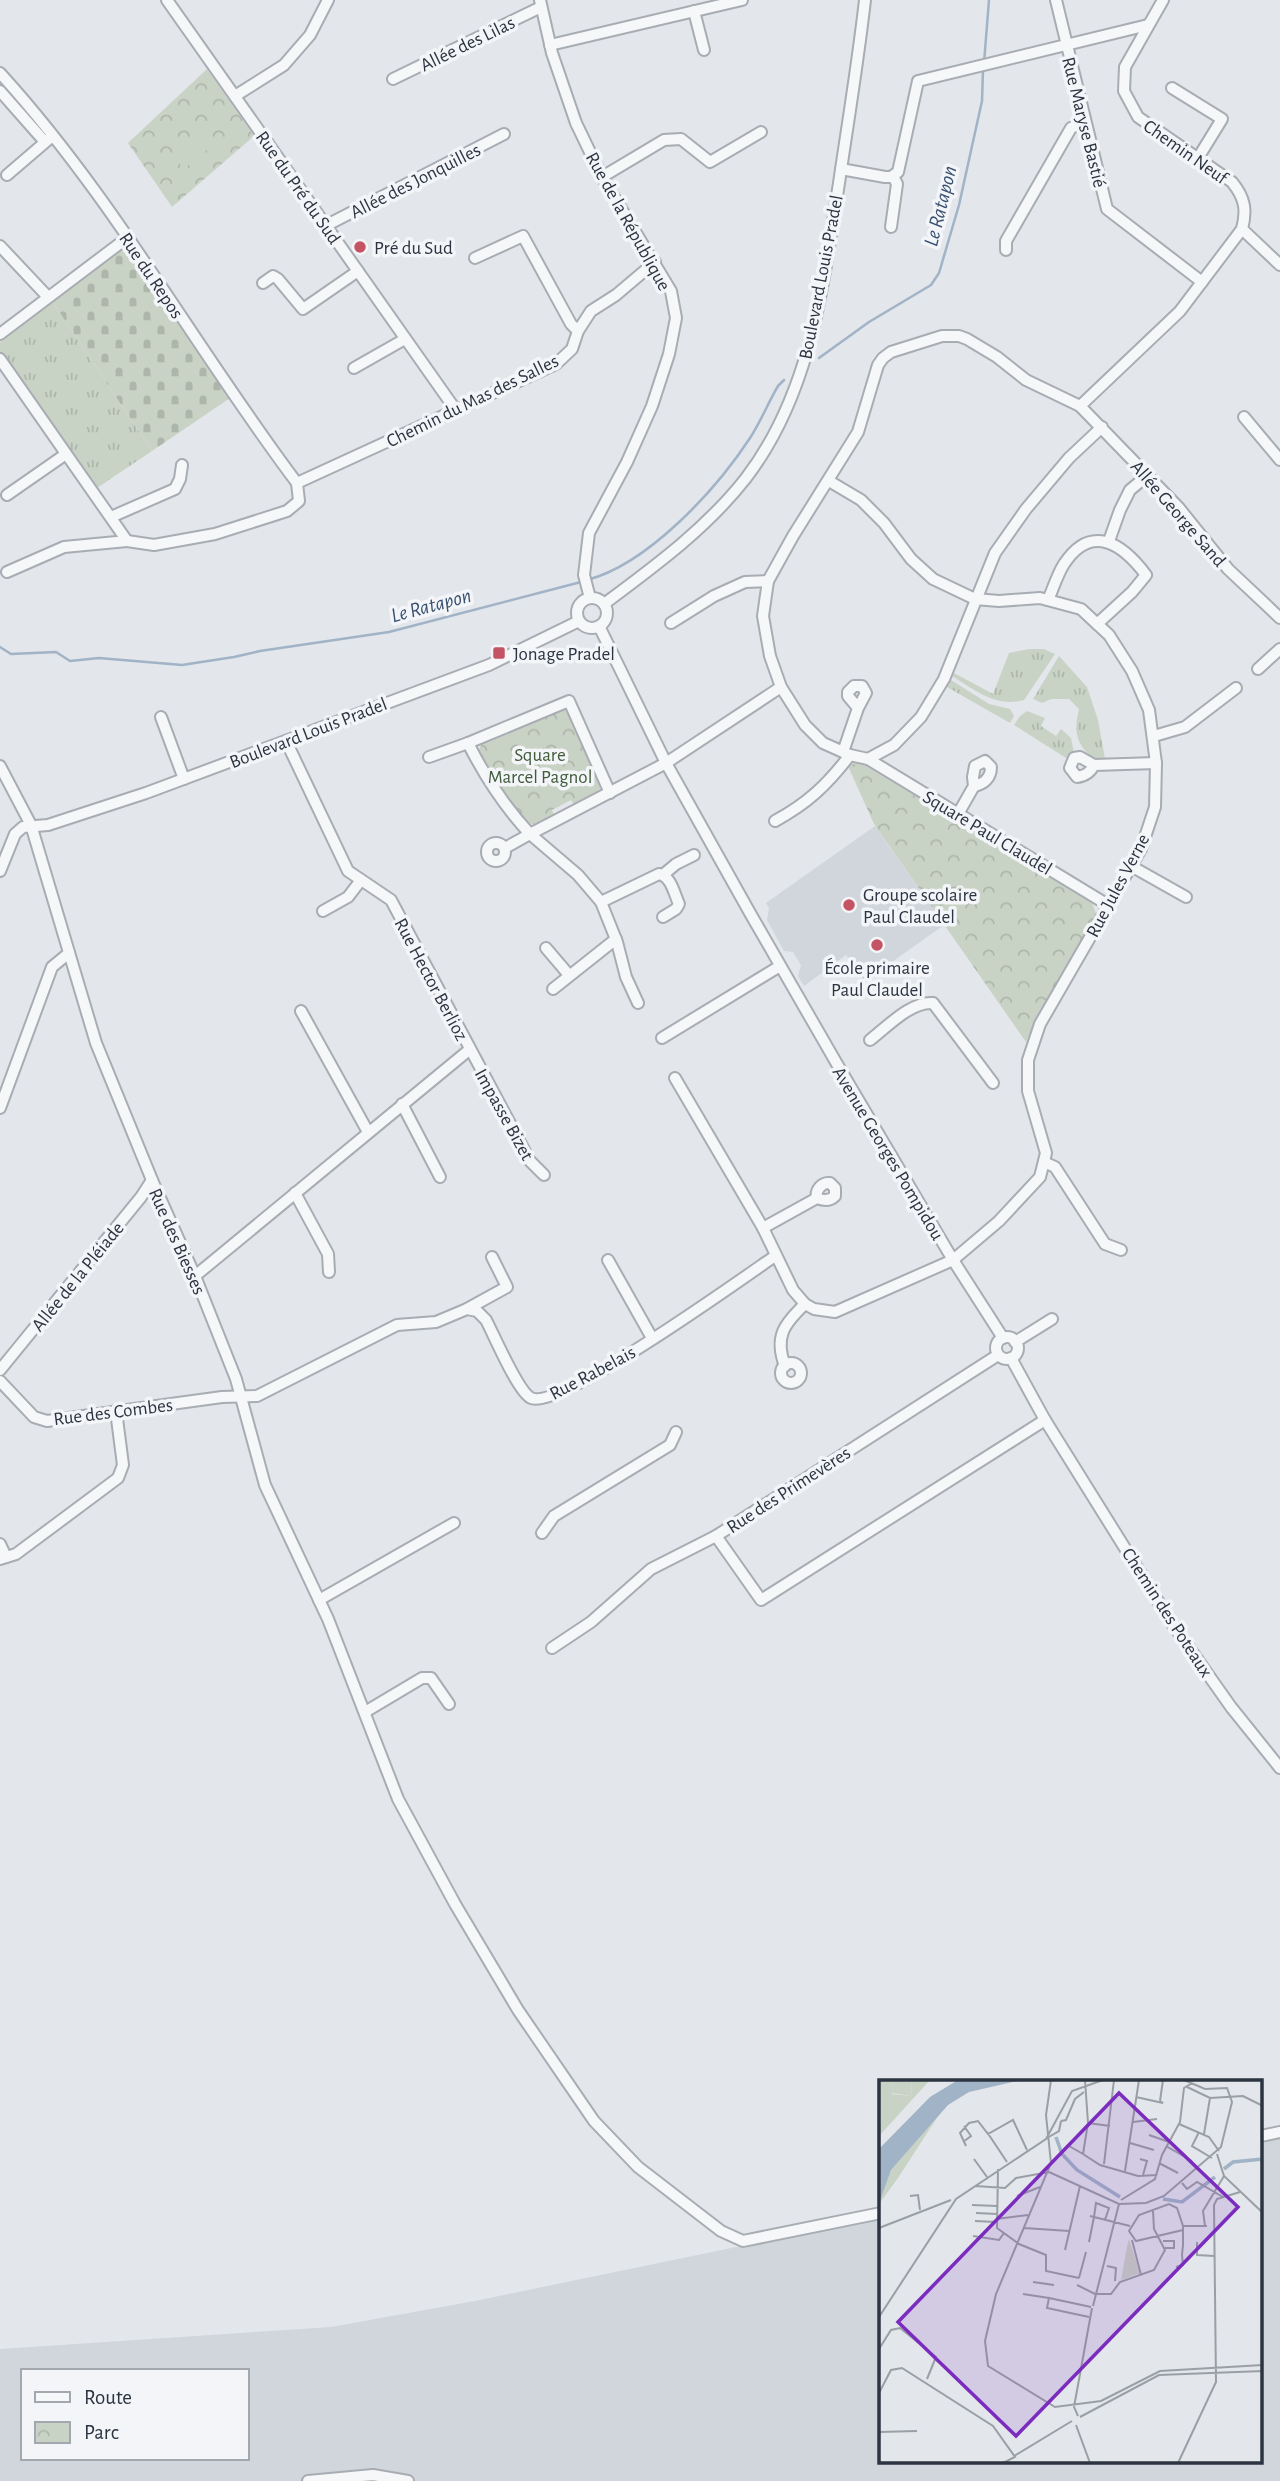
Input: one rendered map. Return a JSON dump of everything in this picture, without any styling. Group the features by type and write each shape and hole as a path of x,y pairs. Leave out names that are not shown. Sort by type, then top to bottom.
{"street":[{"name":"Rue du Pré du Sud","path":"167,0 455,409"},
{"path":"235,96 284,65 310,35 328,0"},
{"path":"550,45 742,0"},
{"name":"Boulevard Louis Pradel","path":"604,604 639,579 707,520 747,476 779,425 793,396 812,335 858,67 865,0"},
{"name":"Rue Maryse Bastié","path":"1056,0 1107,209 1202,282"},
{"name":"Chemin Neuf","path":"1163,0 1125,67 1124,91 1138,117 1232,182 1242,195 1246,213 1242,229"},
{"name":"Rue de la République","path":"540,4 550,45 576,123 602,177 671,291 676,318 669,355 652,406 589,533 584,575 588,593"},
{"name":"Allée des Lilas","path":"393,79 540,4"},
{"path":"694,11 704,50"},
{"path":"841,169 885,177 893,176 900,168 918,80 1148,25"},
{"name":"Rue du Repos","path":"0,73 127,238 250,420 297,483"},
{"path":"1172,88 1222,120 1198,158"},
{"path":"0,91 49,138 7,175"},
{"path":"1006,250 1006,241 1071,128 1085,121"},
{"path":"602,177 664,140 681,139 710,162 761,132"},
{"name":"Allée des Jonquilles","path":"327,225 504,134"},
{"path":"891,227 897,184 893,176"},
{"path":"1080,406 1180,312 1242,229 1280,265"},
{"path":"475,258 523,236 571,324 578,331"},
{"path":"0,334 127,238"},
{"path":"0,246 48,297"},
{"name":"Chemin du Mas des Salles","path":"297,483 556,364 572,349 578,331 592,312 655,262"},
{"path":"262,283 273,276 278,279 303,309 358,271"},
{"name":"Allée George Sand","path":"829,481 858,432 878,365 883,358 891,352 932,339 950,335 967,339 997,357 1026,380 1080,406 1179,508 1228,569 1280,618"},
{"path":"354,368 405,340"},
{"path":"0,359 127,541"},
{"path":"1244,417 1280,460"},
{"path":"868,759 894,745 921,717 944,679 995,553 1026,509 1069,458 1102,427"},
{"path":"7,495 66,454"},
{"path":"111,517 174,489 180,479 182,465"},
{"path":"1109,541 1130,490 1148,475"},
{"path":"671,623 715,596 745,582 768,581 829,481"},
{"name":"Rue Jules Verne","path":"829,481 861,500 884,523 911,559 933,579 975,599 999,601 1040,598 1081,609 1109,635 1132,671 1149,710 1156,763 1155,807 1141,849 1040,1024 1028,1060 1028,1091 1046,1153 1044,1162"},
{"path":"7,572 64,547 127,541 154,545 215,534 287,511 299,501 297,483"},
{"path":"1048,600 1064,564 1086,542 1109,541 1133,557 1146,575 1132,593 1097,624"},
{"name":"Square Paul Claudel","path":"768,581 763,616 770,656 781,687 805,725 823,743 847,754 868,759 1108,905"},
{"path":"588,593 604,604 606,617 599,626 586,627 579,621 578,606 588,593"},
{"name":"Boulevard Louis Pradel","path":"30,825 48,825 184,779 489,665 579,621"},
{"name":"Avenue Georges Pompidou","path":"599,626 666,763 780,966 953,1260 1003,1338"},
{"path":"1258,669 1280,649"},
{"path":"505,848 666,763 781,687"},
{"path":"1154,736 1185,727 1236,688"},
{"path":"429,757 569,701 610,793"},
{"path":"775,821 803,806 830,781 847,754 858,708"},
{"path":"161,717 184,779"},
{"name":"Rue Hector Berlioz","path":"195,1276 469,1050 391,900 348,871 286,741"},
{"path":"468,743 482,772 505,807 530,834 578,875 601,902 616,939 626,977 638,1003"},
{"path":"1094,765 1156,763"},
{"name":"Rue des Biesses","path":"0,766 30,825 96,1042 152,1180 195,1276 242,1398 259,1471 319,1600 398,1799 455,1904 518,2010 594,2121 638,2167 721,2231 743,2241 879,2213"},
{"path":"958,814 974,786"},
{"path":"0,871 15,834 30,825"},
{"path":"601,902 664,874 694,855"},
{"path":"1131,866 1186,897"},
{"path":"663,917 679,904 664,874"},
{"path":"323,911 348,897 361,880"},
{"path":"552,989 616,939"},
{"path":"546,948 569,975"},
{"path":"0,1108 52,967 69,953"},
{"path":"662,1038 780,966"},
{"path":"870,1040 913,1008 924,1002 933,1003 993,1083"},
{"path":"301,1012 368,1132"},
{"name":"Impasse Bizet","path":"469,1050 530,1161 544,1175"},
{"path":"675,1078 763,1228 793,1290 805,1304 814,1309 835,1312 953,1260 999,1222 1040,1177 1044,1162 1055,1167 1105,1244 1121,1250"},
{"path":"402,1104 440,1177"},
{"name":"Allée de la Pléiade","path":"0,1370 152,1180"},
{"path":"295,1193 328,1254 328,1272"},
{"path":"763,1228 817,1198"},
{"name":"Rue Rabelais","path":"467,1309 477,1311 486,1320 521,1388 531,1398 539,1400 549,1398 604,1370 775,1256"},
{"path":"242,1398 257,1396 397,1325 436,1322 507,1287 492,1257"},
{"path":"608,1260 652,1338"},
{"path":"785,1366 779,1344 783,1331 788,1321 805,1304"},
{"path":"1016,1342 1052,1319"},
{"path":"1003,1338 1016,1342 1017,1351 1011,1358 1004,1359 998,1355 996,1346 1003,1338"},
{"name":"Rue des Primevères","path":"998,1355 716,1536 761,1600 1045,1420"},
{"path":"1011,1358 1045,1420"},
{"name":"Rue des Combes","path":"2,1389 34,1417 47,1421 222,1397 242,1398"},
{"path":"0,1544 3,1558 16,1554 118,1478 123,1465 116,1411"},
{"name":"Chemin des Poteaux","path":"1045,1420 1171,1622 1231,1707 1280,1768"},
{"path":"542,1533 554,1516 670,1446 676,1433"},
{"path":"319,1600 454,1523"},
{"path":"552,1648 591,1622 651,1569 716,1536"},
{"path":"365,1712 422,1678 430,1678 449,1704"},
{"path":"1262,2136 1280,2132"},
{"path":"308,2481 373,2474 408,2481"}],"shaded area":[{"name":"Groupe scolaire Paul Claudel","path":"875,826 944,925 865,981 846,955 804,986 798,976 801,965 793,952 784,951 767,920 769,908 766,903"},
{"path":"1280,2139 1280,2481 0,2481 0,2349 331,2327 475,2301 879,2217 879,2464 1262,2464 1262,2142"}],"green space":[{"path":"207,69 254,136 172,207 128,143"},
{"path":"204,130 215,143 184,169 173,156"},
{"path":"120,248 131,249 230,398 152,451 52,301"},
{"path":"52,301 152,451 94,490 0,353 0,342"},
{"path":"1044,649 1055,654 1024,700 995,700 952,676 954,673 993,694 1009,653"},
{"path":"1059,656 1087,687 1098,720 1105,759 1096,761 1084,750 1076,725 1079,709 1069,699 1051,699 1042,703 1033,699"},
{"path":"951,680 989,704 1010,709 1014,716 1010,723 947,687"},
{"name":"Square Marcel Pagnol","path":"562,708 572,716 601,787 597,794 574,805 571,800 552,810 554,815 534,824 526,823 510,804 478,752 483,740"},
{"path":"1027,711 1045,718 1041,726 1056,736 1061,729 1071,738 1074,753 1066,758 1014,725"},
{"path":"857,762 1092,903 1097,916 1040,1010 1026,1042 874,824 848,766"}],"waterway":[{"name":"Le Ratapon","path":"984,63 989,0"},
{"name":"Le Ratapon","path":"819,358 869,322 931,285 939,273 959,205 982,101 983,70"},
{"name":"Le Ratapon","path":"587,580 633,558 656,542 700,502 750,438 778,386 784,380"},
{"name":"Le Ratapon","path":"0,647 11,654 56,652 70,661 99,658 182,665 389,632 581,582"}],"place":[{"name":"Pré du Sud","path":"360,247"},
{"name":"Jonage Pradel","path":"499,653"},
{"name":"Groupe scolaire Paul Claudel","path":"849,905"},
{"name":"École primaire Paul Claudel","path":"877,945"}]}
